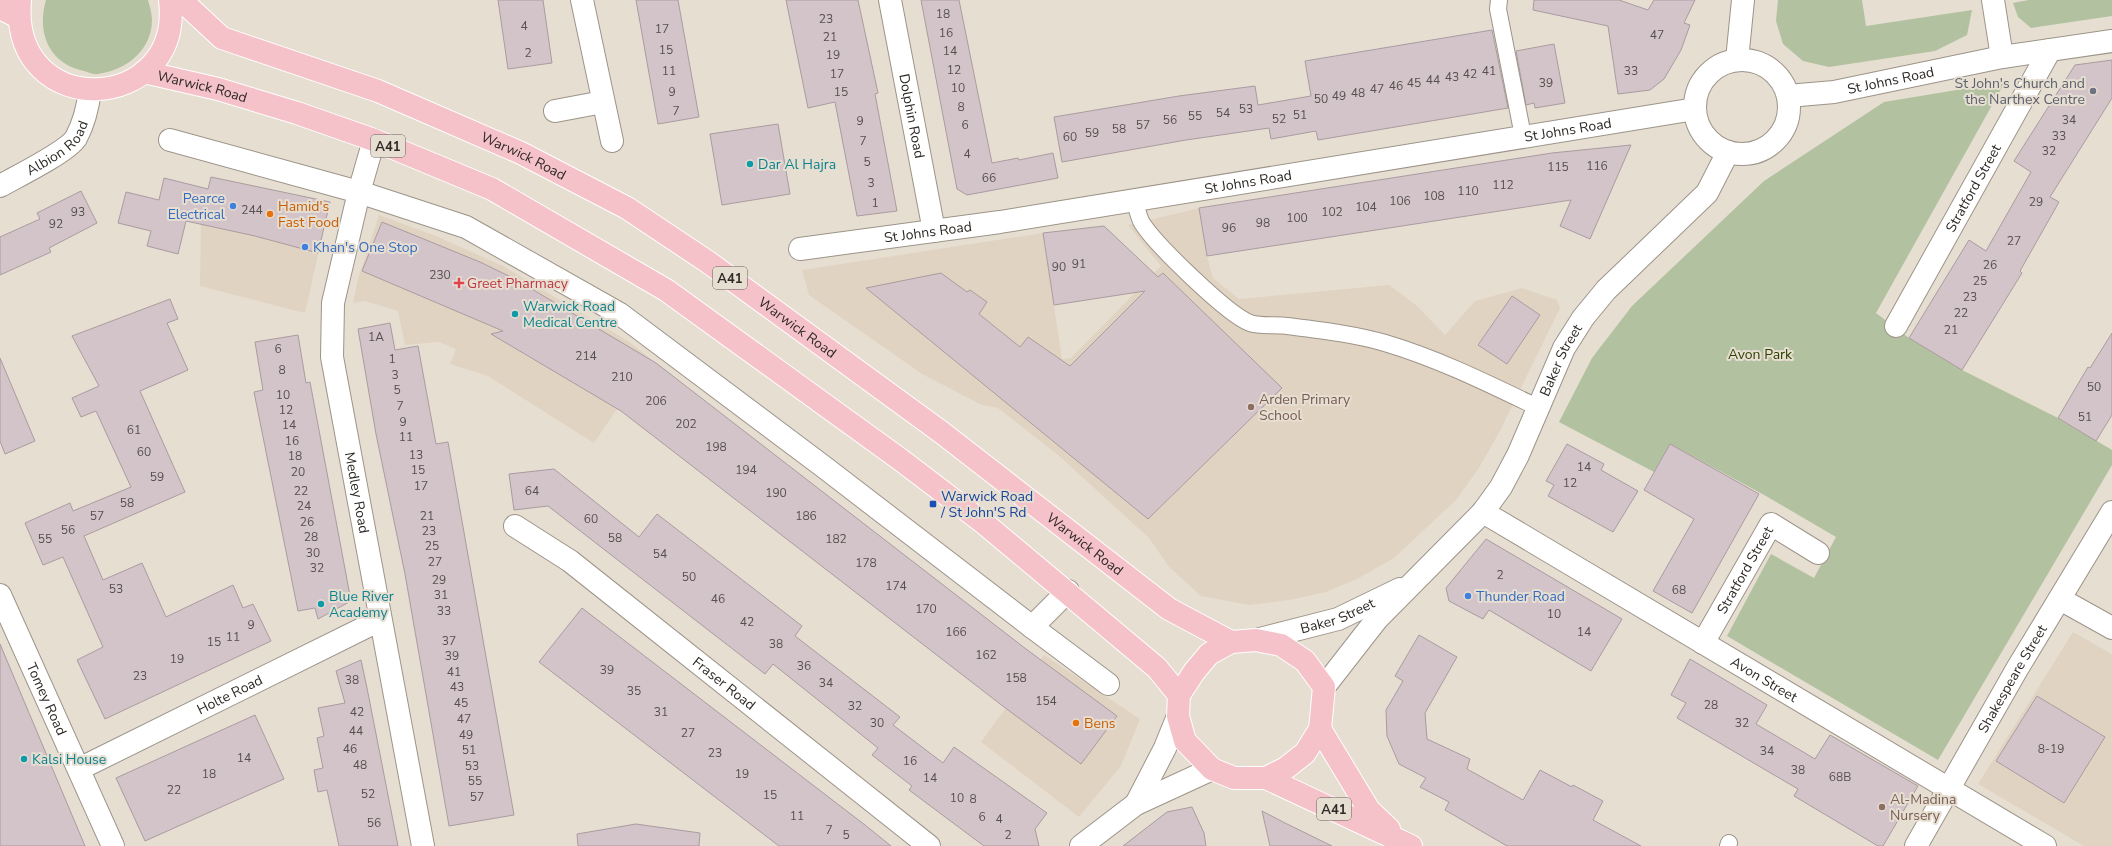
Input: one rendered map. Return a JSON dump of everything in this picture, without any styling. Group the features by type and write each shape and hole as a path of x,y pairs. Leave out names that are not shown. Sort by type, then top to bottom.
{"highway":[{"path":"13,8 23,41 37,64 63,83 90,90 108,89 127,83 144,72 160,53 169,32 171,12 170,0"},
{"name":"Warwick Road","path":"181,0 222,38 378,91 521,153 627,208 708,262 941,432 1169,609 1231,642"},
{"name":"Warwick Road","path":"144,72 226,91 297,113 374,140 492,189 666,290 901,460 985,524 1157,668 1179,694"},
{"path":"1256,640 1281,645 1305,661 1324,688 1320,729 1305,752 1286,768 1266,778 1234,778 1212,769 1185,741 1178,716 1179,694 1194,672 1209,654 1231,642 1256,640"},
{"name":"A41","path":"1320,729 1369,810 1406,843"},
{"name":"A41","path":"1266,778 1406,843"}],"street":[{"path":"582,0 612,141"},
{"name":"Dolphin Road","path":"890,0 934,231"},
{"path":"1737,60 1743,0"},
{"path":"1993,0 2002,57"},
{"name":"St Johns Road","path":"1788,96 1834,92 2002,57 2112,41"},
{"name":"Stratford Street","path":"1896,326 2050,50"},
{"path":"1737,60 1750,60 1769,69 1783,84 1788,96 1789,113 1784,128 1774,141 1761,150 1745,154 1728,152 1715,146 1704,136 1697,123 1694,108 1696,95 1702,82 1711,71 1723,64 1737,60"},
{"name":"Albion Road","path":"0,186 59,152 75,139 87,110 90,90"},
{"path":"555,111 603,102"},
{"name":"St Johns Road","path":"800,249 934,231 1134,200 1694,108"},
{"path":"170,140 359,192 466,227 620,314 824,467 1108,684"},
{"name":"Medley Road","path":"374,140 359,192 332,303 332,357 423,846"},
{"name":"Baker Street","path":"1324,688 1378,619 1483,512 1500,487 1518,455 1564,348 1583,318 1606,290 1707,193 1728,152"},
{"name":"Avon Street","path":"1483,512 2046,846"},
{"name":"Shakespeare Street","path":"1916,846 2017,669 2112,512"},
{"name":"Stratford Street","path":"1703,643 1771,524 1818,553"},
{"name":"Fraser Road","path":"516,526 570,560 929,846"},
{"name":"Baker Street","path":"1256,640 1338,619 1414,582"},
{"path":"1032,627 1068,592"},
{"name":"Tomey Road","path":"0,595 113,846"},
{"path":"2060,599 2112,628"},
{"name":"Holte Road","path":"79,769 380,620"},
{"path":"1136,804 1178,716"},
{"path":"1081,846 1136,804 1212,769"}],"lane":[{"path":"1499,0 1498,9 1523,136"},
{"path":"1134,200 1142,223 1216,299 1234,315 1252,324 1285,326 1339,333 1385,343 1480,379 1539,408"}],"shaded area":[{"path":"211,177 330,202 305,313 200,286 201,224"},
{"name":"Arden Primary School","path":"1199,208 1207,256 1213,278 1239,299 1389,285 1416,305 1445,335 1475,301 1522,288 1557,300 1560,308 1500,431 1479,468 1456,500 1394,558 1357,579 1326,592 1289,600 1249,605 1201,596 1169,567 1149,538 1058,455 998,408 982,405 922,374 809,295 802,270 1043,233 1062,359 1071,358 1161,266 1128,225"},
{"path":"379,215 436,236 503,266 628,341 651,359 594,443 488,376 450,364 456,349 439,342 405,345 398,311 365,301 353,303 358,279"},
{"path":"2073,632 2112,654 2112,846 2084,846 1978,784"},
{"path":"1044,655 1140,719 1121,766 1079,817 981,742"}],"green space":[{"path":"46,0 148,0 152,18 151,32 142,50 127,63 118,68 98,74 80,70 69,66 60,59 52,52 47,43 43,22"},
{"path":"1778,0 1862,0 1866,26 1972,10 1967,35 1935,51 1829,67 1803,61 1783,44 1776,21"},
{"path":"2029,0 2112,0 2112,16 2031,28 2018,17 2013,3"},
{"name":"Avon Park","path":"2005,82 1876,313 1909,338 1962,370 2058,418 2112,450 2112,465 1938,760 1727,636 1771,554 1814,578 1836,537 1766,496 1670,444 1654,472 1559,422 1592,358 1632,306 1764,181 1884,102"}],"building":[{"path":"498,0 543,0 552,63 508,69"},
{"path":"636,0 678,0 699,117 658,124"},
{"path":"786,0 858,0 878,93 875,94 897,211 857,216 835,102 808,108"},
{"path":"921,0 959,0 992,163 1018,158 1019,160 1053,153 1058,178 967,195 957,189"},
{"path":"1534,0 1619,0 1648,10 1654,0 1695,0 1684,23 1690,25 1681,50 1664,79 1650,90 1618,94 1608,26 1533,10"},
{"path":"1492,30 1508,108 1318,140 1316,131 1271,139 1269,128 1186,140 1062,162 1054,117 1179,96 1255,86 1258,105 1311,96 1305,61"},
{"path":"1554,44 1565,103 1535,108 1534,103 1526,105 1516,51"},
{"path":"2112,60 2112,98 2050,197 2059,202 2020,271 2022,273 1962,370 1909,338 1969,240 1986,251 2031,172 2014,161 2075,65"},
{"name":"Dar Al Hajra","path":"778,124 790,194 722,205 710,134"},
{"path":"1631,145 1590,239 1560,226 1571,200 1207,256 1199,208 1552,153"},
{"path":"211,177 330,202 318,253 255,236 186,221 178,254 147,246 151,231 118,223 126,192 159,200 164,178 208,189"},
{"path":"81,191 97,223 49,248 51,252 0,275 0,237 40,219 37,213"},
{"path":"382,222 480,262 515,279 656,363 1026,649 1117,716 1081,764 1004,707 621,411 491,334 503,331 362,271"},
{"path":"1104,226 1158,277 1163,273 1282,388 1148,519 866,288 941,273 967,292 970,290 987,302 979,314 1020,347 1028,337 1070,366 1145,291 1054,305 1043,233"},
{"path":"1512,296 1540,315 1507,364 1478,345"},
{"path":"170,299 178,319 167,323 188,370 140,391 185,492 84,536 103,580 142,563 166,617 233,585 243,608 253,604 271,641 105,719 77,660 103,647 63,557 43,565 25,523 70,503 73,511 131,487 96,411 81,417 72,398 99,386 72,336"},
{"path":"390,323 395,350 418,346 436,444 448,442 514,815 449,826 405,574 376,434 358,329"},
{"path":"2112,333 2112,415 2096,441 2058,418 2088,367 2090,368"},
{"path":"298,335 306,383 310,382 351,601 318,619 315,608 298,611 254,392 263,390 255,342"},
{"path":"0,358 35,441 5,454 0,441"},
{"path":"1567,444 1604,464 1601,470 1638,491 1613,532 1548,496 1554,485 1546,481"},
{"path":"1670,444 1759,494 1692,613 1653,591 1694,519 1644,490"},
{"path":"554,469 639,537 657,514 802,626 795,636 900,717 893,725 943,763 954,747 1047,813 1035,829 1039,846 984,846 909,790 912,786 872,755 878,748 773,664 765,674 548,506 514,510 509,474"},
{"path":"1486,539 1622,619 1591,671 1489,610 1483,619 1449,601 1446,588"},
{"path":"582,608 891,846 779,846 539,662"},
{"path":"1419,635 1457,657 1425,713 1427,739 1470,759 1467,769 1523,800 1540,770 1572,787 1573,785 1603,801 1593,820 1641,846 1507,846 1445,810 1449,802 1420,787 1426,778 1399,764 1387,736 1386,710 1403,681 1395,676"},
{"name":"Kalsi House","path":"0,644 85,846 0,846"},
{"path":"1690,659 1767,705 1756,724 1815,759 1830,735 1918,786 1883,846 1878,846 1794,796 1798,789 1677,718 1686,703 1671,695"},
{"path":"361,660 398,846 339,846 327,790 318,792 314,770 323,768 317,738 324,736 318,708 345,703 336,671"},
{"path":"2037,696 2105,737 2064,803 1996,761"},
{"path":"255,715 284,779 145,841 116,778"},
{"path":"1192,807 1204,833 1206,846 1123,846 1167,812"},
{"path":"1262,811 1285,823 1332,846 1270,846"},
{"path":"636,824 700,833 699,846 578,846 577,834"}],"place":[{"name":"St John's Church and the Narthex Centre","path":"2093,91"},
{"name":"Dar Al Hajra","path":"750,164"},
{"name":"Pearce Electrical","path":"233,206"},
{"name":"Hamid's Fast Food","path":"270,214"},
{"name":"Khan's One Stop","path":"305,247"},
{"name":"Greet Pharmacy","path":"459,283"},
{"name":"Warwick Road Medical Centre","path":"515,314"},
{"name":"Arden Primary School","path":"1251,407"},
{"name":"Warwick Road / St John'S Rd","path":"933,504"},
{"name":"Thunder Road","path":"1468,596"},
{"name":"Blue River Academy","path":"321,604"},
{"name":"Bens","path":"1076,723"},
{"name":"Kalsi House","path":"24,759"},
{"name":"Al-Madina Nursery","path":"1882,807"}]}
